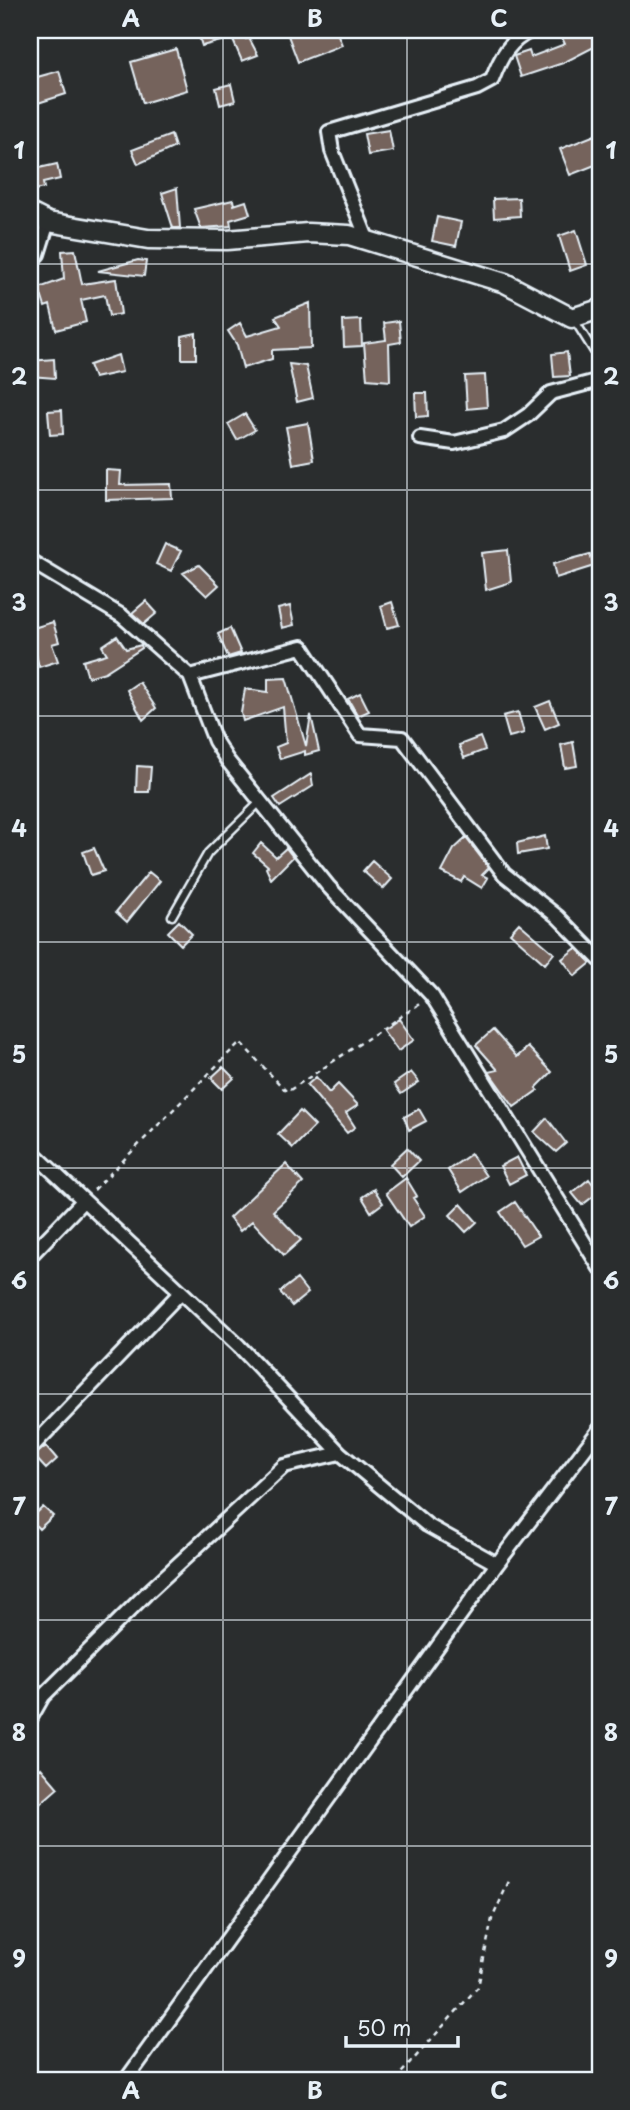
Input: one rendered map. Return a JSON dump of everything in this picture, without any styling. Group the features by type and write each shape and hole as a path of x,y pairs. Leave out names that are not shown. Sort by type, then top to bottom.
{"street":[{"path":"368,241 332,151 328,132 477,88 492,80 500,59 514,39 532,30"},
{"path":"30,213 48,222 148,239 227,240 308,233 349,235 505,284 572,318 600,309"},
{"path":"30,263 38,254 48,222"},
{"path":"420,438 454,443 503,431 528,415 551,393 600,380"},
{"path":"30,561 122,616 190,676 215,740 261,801 328,886 432,996 600,1268"},
{"path":"190,676 302,647 360,735 402,738 504,874 558,917 600,960"},
{"path":"30,1150 239,1346 340,1453 427,1525 497,1564"},
{"path":"30,1256 83,1201"},
{"path":"30,1449 181,1292"},
{"path":"126,2080 497,1564 600,1429"},
{"path":"30,1719 43,1696 146,1594 284,1466 340,1453"}],"lane":[{"path":"572,318 600,361"},
{"path":"172,916 208,853 261,801"}],"path":[{"path":"83,1201 240,1042 287,1092 432,996"},
{"path":"395,2080 478,1987 492,1919 509,1881"}],"building":[{"path":"197,30 248,30 248,33 243,35 246,39 249,38 258,55 242,61 232,38 202,46"},
{"path":"286,30 336,30 342,45 298,62"},
{"path":"576,30 600,30 600,44 563,63 521,77 514,56 529,51 531,57 565,44 561,36"},
{"path":"176,49 187,90 143,103 131,62"},
{"path":"59,71 66,94 38,103 30,79"},
{"path":"231,84 235,101 220,105 216,88"},
{"path":"389,130 393,151 368,155 364,134"},
{"path":"600,133 600,163 570,175 560,149"},
{"path":"171,135 175,147 138,164 132,150"},
{"path":"57,164 60,179 43,183 44,188 30,191 30,170"},
{"path":"177,188 180,228 173,228 162,193"},
{"path":"519,198 520,216 494,218 493,199"},
{"path":"233,200 234,205 246,201 250,214 230,220 231,226 201,228 194,209"},
{"path":"437,217 461,222 456,246 432,241"},
{"path":"576,230 587,265 570,271 559,236"},
{"path":"75,250 82,284 116,279 121,314 109,316 105,295 81,300 86,322 56,330 50,305 45,307 39,288 64,279 62,251"},
{"path":"138,260 146,261 144,276 98,271"},
{"path":"310,303 311,348 272,350 272,359 243,368 237,345 228,331 240,323 247,336 281,326 275,317"},
{"path":"361,320 362,346 344,347 343,321"},
{"path":"399,321 401,342 389,344 390,381 367,379 364,343 386,340 384,323"},
{"path":"196,333 196,359 182,359 182,336"},
{"path":"567,352 570,376 554,377 552,354"},
{"path":"118,355 122,372 94,378 89,365"},
{"path":"54,359 55,378 30,376 30,361"},
{"path":"289,364 306,366 313,398 297,402"},
{"path":"485,375 487,407 467,409 465,376"},
{"path":"415,393 427,393 428,416 416,417"},
{"path":"62,410 63,434 50,435 48,411"},
{"path":"245,414 255,430 237,440 228,424"},
{"path":"308,423 314,460 293,464 286,427"},
{"path":"106,470 121,471 120,485 171,484 172,498 106,500"},
{"path":"165,544 181,551 171,571 156,564"},
{"path":"508,550 511,582 486,590 482,553"},
{"path":"590,554 594,566 556,578 553,564"},
{"path":"199,565 219,585 207,596 183,573"},
{"path":"146,601 157,613 144,624 132,613"},
{"path":"392,602 399,625 387,628 381,606"},
{"path":"290,606 294,625 282,628 278,609"},
{"path":"53,622 59,642 52,644 58,661 39,667 30,629"},
{"path":"230,628 241,653 228,657 218,634"},
{"path":"117,636 126,649 141,645 142,648 105,672 88,677 83,661 107,654 102,646"},
{"path":"286,678 306,746 311,715 319,751 305,755 305,751 280,759 276,747 286,743 283,707 243,721 241,713 245,689 268,692 268,679"},
{"path":"139,682 156,708 143,720 127,690"},
{"path":"360,693 369,711 358,716 348,699"},
{"path":"550,701 559,723 545,729 535,707"},
{"path":"518,712 524,733 509,737 503,716"},
{"path":"480,737 485,750 464,758 459,745"},
{"path":"573,742 577,766 565,768 561,745"},
{"path":"137,766 151,767 149,792 136,792"},
{"path":"311,774 313,786 280,807 274,798"},
{"path":"545,836 547,849 518,854 517,843"},
{"path":"466,838 489,868 482,875 488,878 482,888 464,877 461,882 442,872 454,849"},
{"path":"261,843 276,857 286,848 293,857 271,879 266,868 268,866 253,853"},
{"path":"94,848 104,871 91,875 83,852"},
{"path":"372,861 392,879 383,889 363,871"},
{"path":"149,872 160,881 127,922 116,912"},
{"path":"179,921 192,934 181,945 168,932"},
{"path":"519,923 554,953 545,964 510,933"},
{"path":"576,948 591,963 575,976 562,959"},
{"path":"399,1019 414,1040 398,1051 383,1030"},
{"path":"493,1030 517,1057 528,1047 552,1072 536,1088 538,1090 514,1107 489,1072 498,1070 476,1045"},
{"path":"223,1067 234,1078 222,1089 211,1078"},
{"path":"411,1072 419,1082 401,1094 394,1084"},
{"path":"316,1077 329,1093 338,1084 358,1105 346,1113 355,1127 347,1133 307,1085"},
{"path":"419,1109 426,1121 409,1130 404,1117"},
{"path":"300,1111 315,1126 293,1148 278,1134"},
{"path":"547,1118 566,1143 556,1152 534,1132"},
{"path":"407,1148 419,1161 402,1177 390,1164"},
{"path":"471,1154 486,1176 462,1192 448,1170"},
{"path":"517,1157 526,1175 509,1184 500,1166"},
{"path":"286,1164 303,1183 273,1211 301,1240 284,1255 252,1221 240,1231 229,1218"},
{"path":"406,1178 417,1196 413,1198 425,1216 409,1227 386,1193"},
{"path":"589,1179 599,1192 582,1205 572,1193"},
{"path":"374,1189 383,1203 371,1212 362,1197"},
{"path":"515,1202 538,1236 522,1245 500,1212"},
{"path":"461,1204 477,1222 466,1232 450,1215"},
{"path":"297,1279 308,1293 292,1306 280,1292"},
{"path":"46,1446 57,1459 46,1469 34,1456"},
{"path":"43,1507 53,1516 39,1529 30,1519"},
{"path":"41,1768 58,1788 35,1808 30,1802 30,1777"}]}
